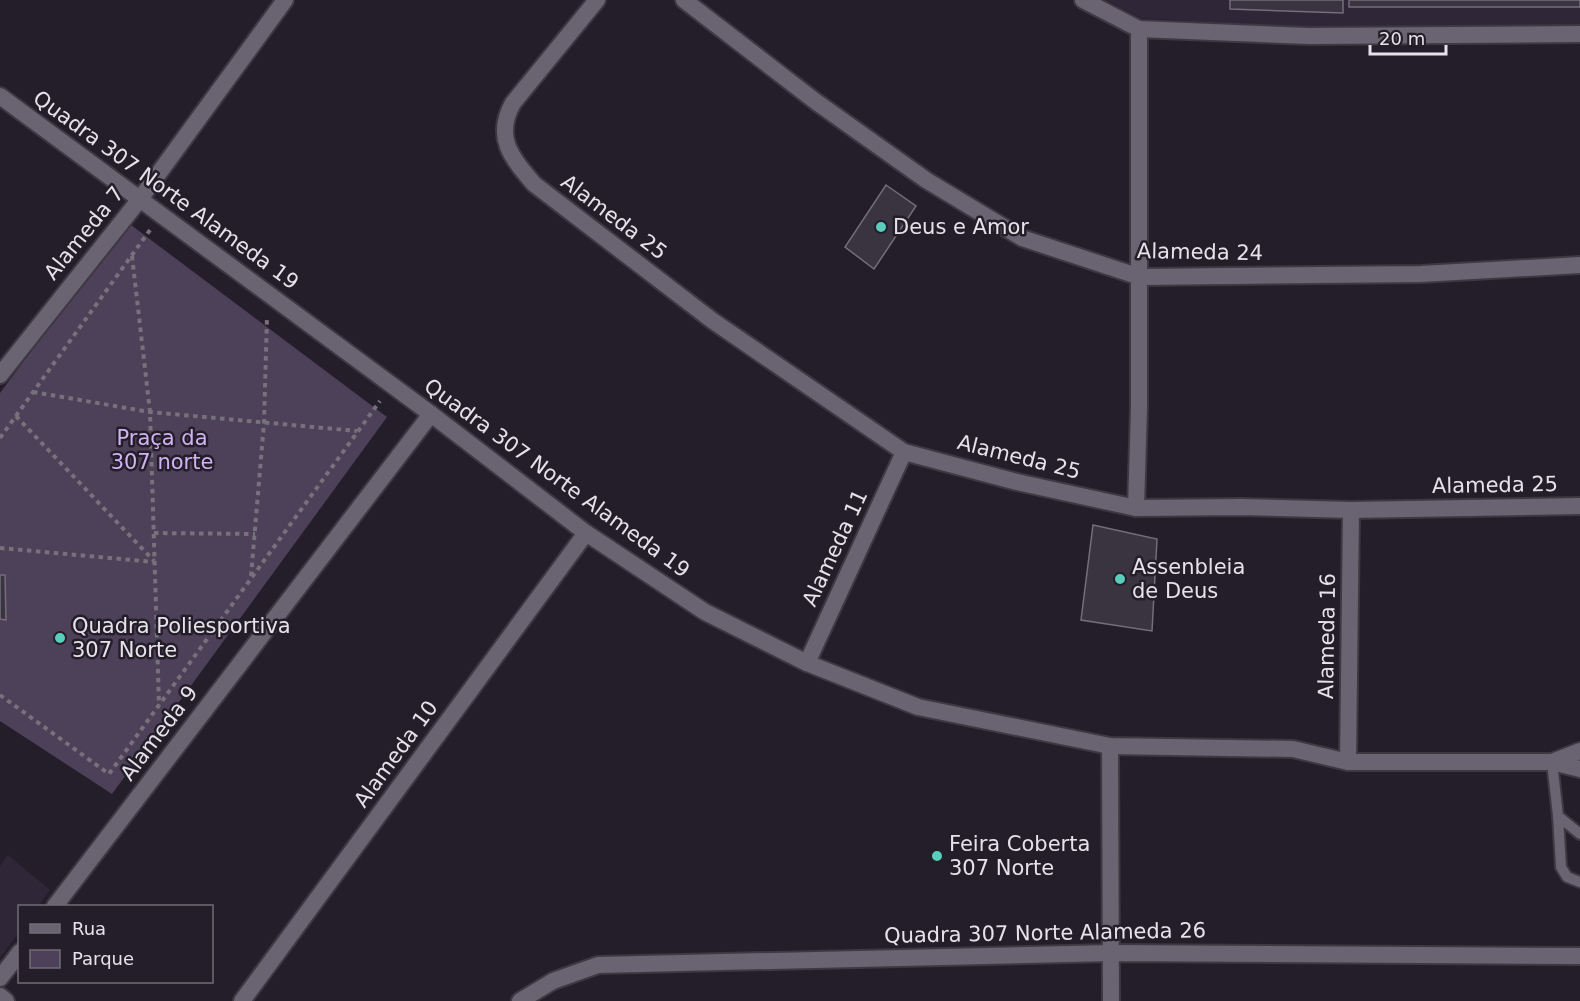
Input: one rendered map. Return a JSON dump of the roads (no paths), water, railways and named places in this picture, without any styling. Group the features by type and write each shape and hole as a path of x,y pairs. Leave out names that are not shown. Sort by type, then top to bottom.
{"street":[{"name":"Alameda 25","path":"597,0 513,103 505,118 504,136 509,151 534,184 713,321 904,452 1017,482 1136,508 1240,507 1351,510 1580,506"},
{"name":"Alameda 24","path":"684,0 815,101 935,186 1022,238 1140,277 1421,274 1580,266"},
{"path":"1083,0 1139,29 1309,36 1580,34"},
{"name":"Alameda 7","path":"0,375 140,199 277,3"},
{"path":"1136,508 1140,277 1139,29"},
{"name":"Quadra 307 Norte Alameda 19","path":"0,96 431,414 586,533 705,612 807,663 918,707 1110,746 1293,749 1348,762 1552,762"},
{"name":"Alameda 9","path":"55,905 431,414"},
{"name":"Alameda 11","path":"807,663 904,452"},
{"name":"Alameda 16","path":"1348,762 1351,510"},
{"name":"Alameda 10","path":"242,1001 586,533"},
{"path":"1110,746 1111,1001"},
{"path":"1552,762 1580,751"},
{"path":"1552,762 1580,769"},
{"name":"Quadra 307 Norte Alameda 26","path":"520,1001 553,981 598,965 1111,953 1580,956"},
{"path":"0,978 18,955"},
{"path":"0,996 6,1001"}],"lane":[{"path":"1552,762 1561,867 1567,877 1580,882"},
{"path":"1558,816 1580,834"}],"place":[{"name":"Deus e Amor","path":"881,227"},
{"name":"Assenbleia de Deus","path":"1120,579"},
{"name":"Quadra Poliesportiva 307 Norte","path":"60,638"},
{"name":"Feira Coberta 307 Norte","path":"937,856"}],"park label":[{"name":"Praça da 307 norte","path":"162,450"}]}
